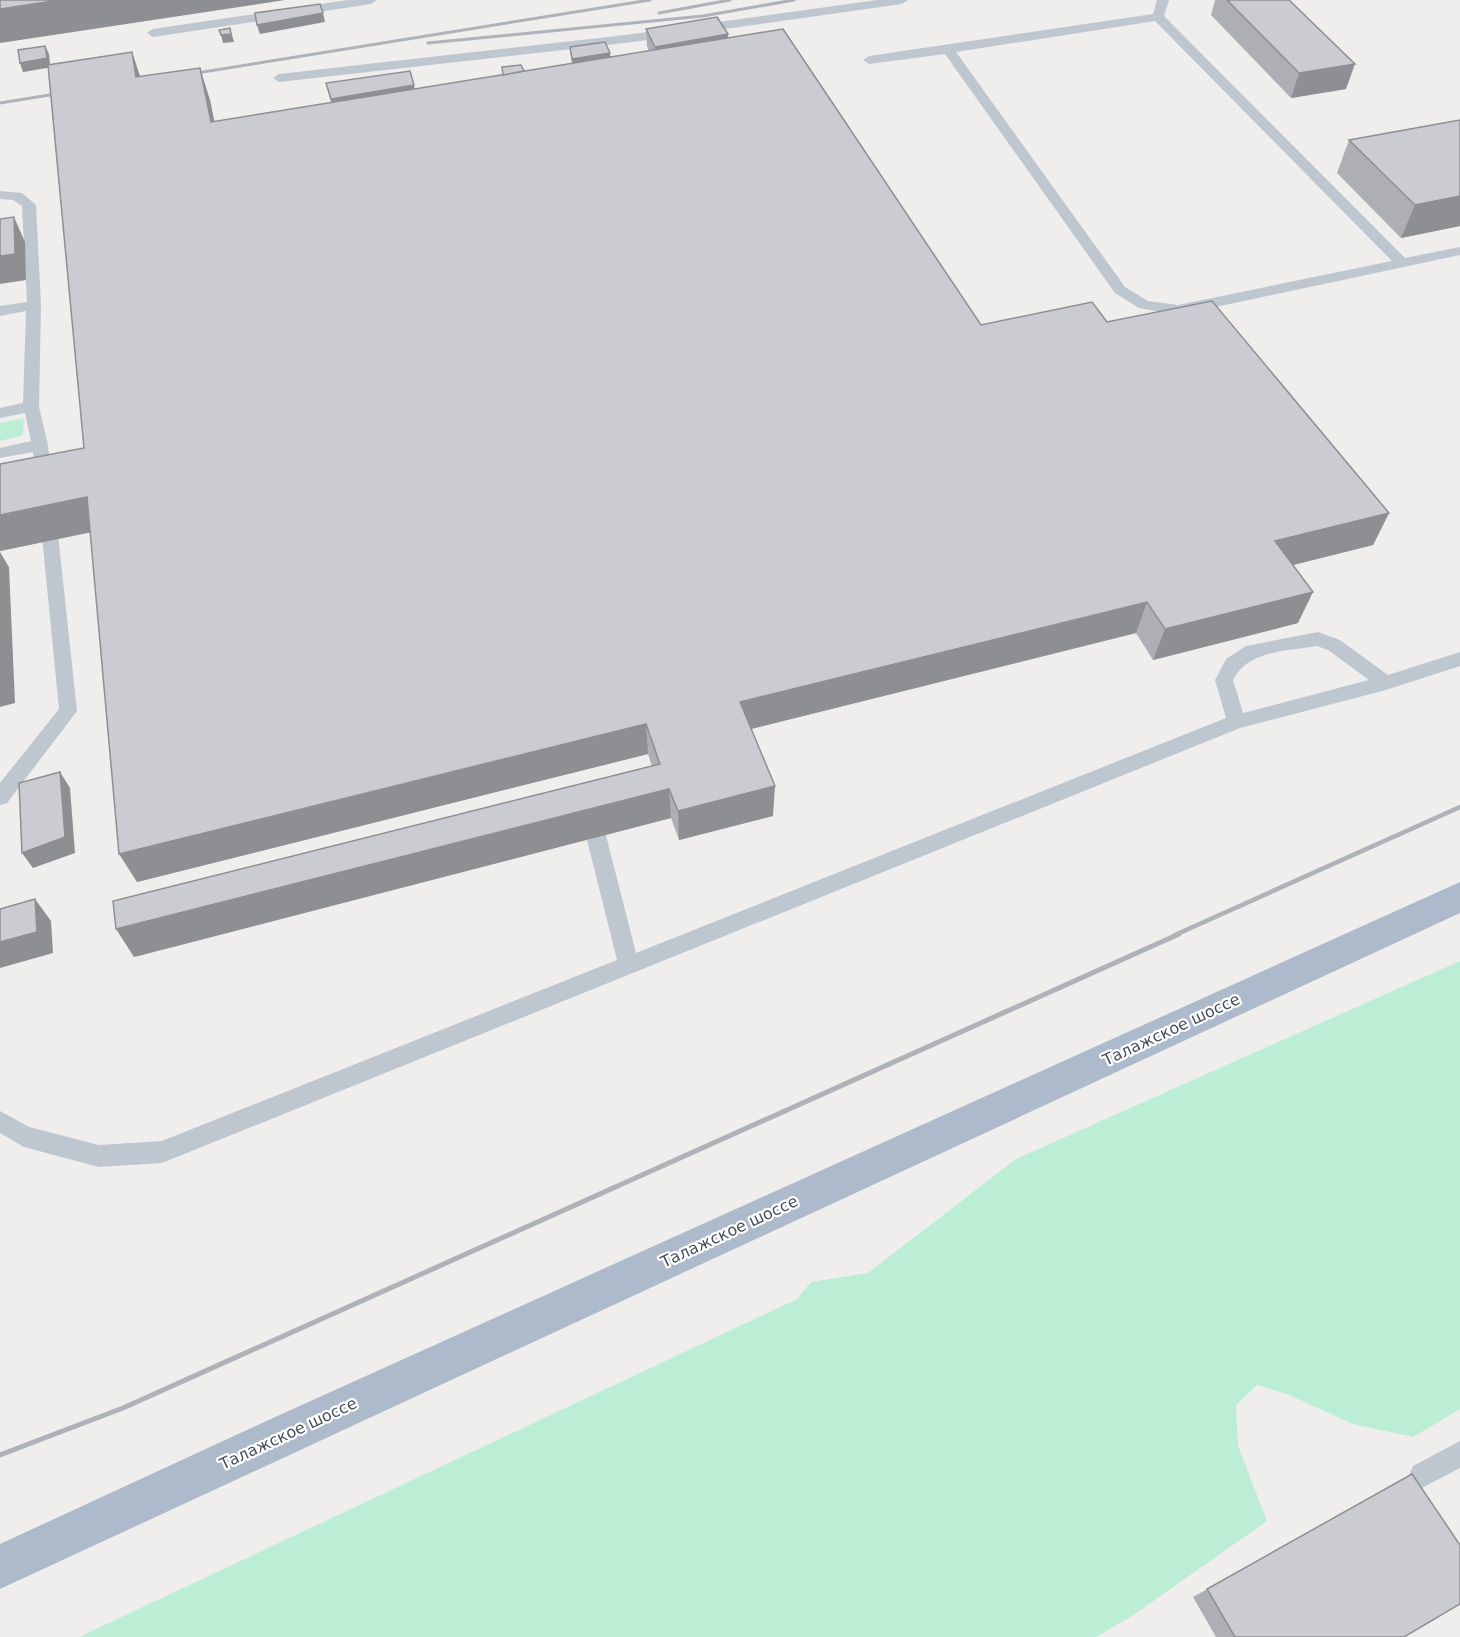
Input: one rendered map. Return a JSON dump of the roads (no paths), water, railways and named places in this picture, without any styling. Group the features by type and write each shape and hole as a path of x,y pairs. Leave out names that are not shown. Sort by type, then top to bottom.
{"main road":[{"name":"Талажское шоссе","path":"0,1567 288,1432 1460,897"}],"lane":[{"path":"153,33 371,0"},
{"path":"279,78 625,39 903,0"},
{"path":"1158,17 1163,0"},
{"path":"869,60 1158,17"},
{"path":"1158,17 1402,263"},
{"path":"948,50 1120,290 1144,305 1178,309 1460,251"},
{"path":"0,195 16,196 29,205 34,305 31,407 40,445 68,711 0,797"},
{"path":"0,311 34,305"},
{"path":"0,413 31,407"},
{"path":"0,453 40,445"},
{"path":"1236,723 1224,680 1232,664 1252,651 1318,639 1334,645 1386,683"},
{"path":"0,1120 24,1136 99,1156 162,1152 1236,723 1386,683 1460,659"},
{"path":"587,800 629,965"},
{"path":"1422,1475 1460,1454"}],"railway":[{"path":"184,75 650,0"},
{"path":"659,13 730,0"},
{"path":"428,43 703,16 794,0"},
{"path":"0,103 68,92"},
{"path":"1175,935 1460,807"},
{"path":"0,1455 123,1408 1179,934"}]}
